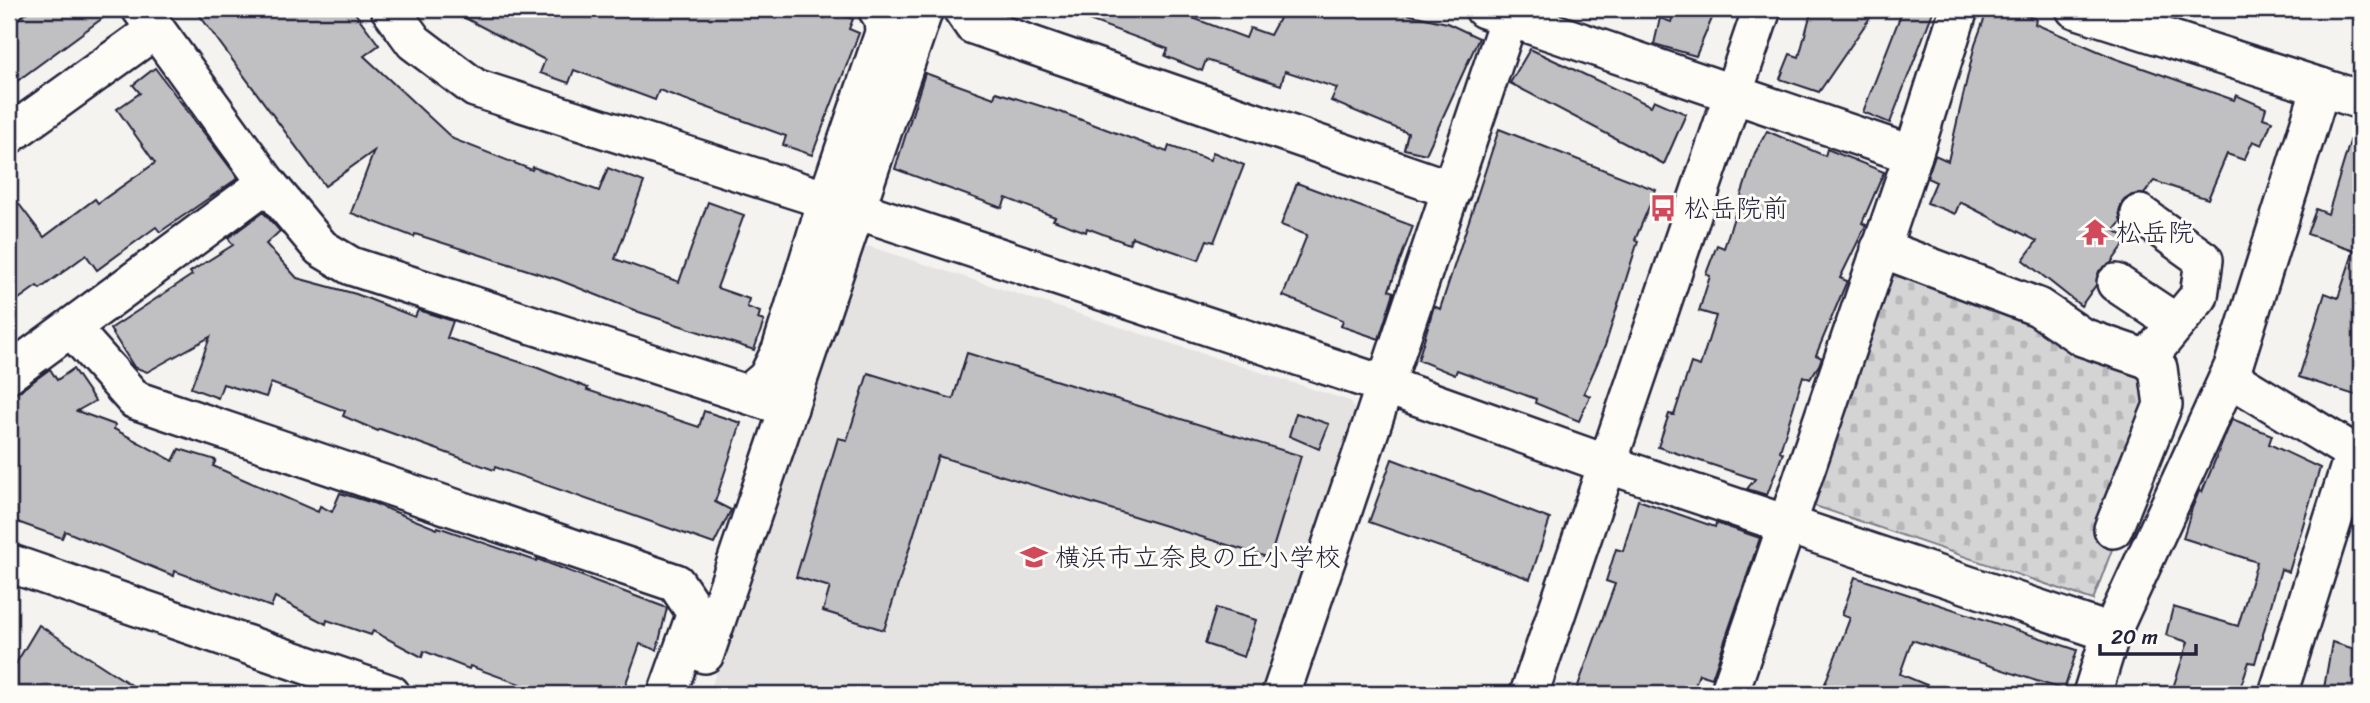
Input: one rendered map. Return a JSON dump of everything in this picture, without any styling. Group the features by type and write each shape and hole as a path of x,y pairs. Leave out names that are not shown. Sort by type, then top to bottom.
{"street":[{"path":"390,9 414,42 475,88 841,204 1385,385 1607,464 2111,633"},
{"path":"691,694 789,408 884,33 884,18 877,9"},
{"path":"1529,694 1762,9"},
{"path":"1729,694 1913,155 1958,9"},
{"path":"2075,9 2361,100"},
{"path":"748,394 767,378 781,350 921,10 952,22 967,17 1452,190"},
{"path":"1281,694 1452,190 1502,12 1733,96 1913,155"},
{"path":"9,135 148,19 267,183 321,248 351,266 789,408"},
{"path":"2092,694 2111,633 2229,377 2321,87"},
{"path":"9,373 267,183"},
{"path":"2147,359 2199,296 2204,260 2162,218"},
{"path":"1880,248 2038,307 2082,337 2147,359 2158,368 2163,405 2113,529"},
{"path":"2116,283 2176,323"},
{"path":"71,328 135,400 676,583 696,613 667,694"},
{"path":"2229,377 2358,453 2278,694"},
{"path":"9,563 391,694"},
{"path":"684,594 727,588"}],"shaded area":[{"name":"横浜市立奈良の丘小学校","path":"868,246 1350,401 1360,421 1268,694 709,694 855,255"}],"green space":[{"path":"1893,271 2026,315 2153,372 2101,533 2114,544 2093,600 1812,505"}],"building":[{"path":"31,9 115,9 9,87 9,26"},
{"path":"195,9 352,9 379,45 364,56 453,139 532,170 533,167 599,191 608,168 644,182 615,259 679,282 708,202 744,215 717,288 749,299 747,307 760,312 758,319 764,321 754,350 639,312 559,280 415,234 414,237 351,213 374,151 325,186"},
{"path":"448,9 800,9 825,18 828,10 853,19 849,29 859,33 812,155 783,145 786,136 659,90 655,100 574,70 569,83 540,73 545,60"},
{"path":"1068,9 1169,9 1246,38 1250,28 1270,35 1284,9 1385,9 1447,23 1479,38 1426,154 1404,149 1408,133 1331,101 1337,88 1285,71 1281,85 1206,60 1202,71 1165,56 1168,49 1067,12"},
{"path":"1675,9 1716,9 1696,56 1654,44 1660,18 1671,22"},
{"path":"1812,9 1876,9 1819,92 1780,79 1790,54 1799,57"},
{"path":"1903,9 1934,9 1890,123 1863,112"},
{"path":"1988,9 2007,9 2036,19 2035,24 2114,58 2234,100 2236,95 2266,108 2263,118 2272,121 2262,145 2253,141 2244,160 2227,154 2208,199 2154,181 2144,194 2132,195 2123,201 2119,211 2121,222 2114,230 2128,239 2111,263 2099,271 2096,285 2081,306 2023,260 2037,241 1960,202 1955,214 1927,203 1936,182 1927,178 1935,155 1948,161 1975,44"},
{"path":"1530,49 1651,106 1654,100 1686,114 1664,164 1510,83"},
{"path":"155,68 238,178 160,232 156,227 97,270 86,255 40,289 37,286 9,306 9,191 44,237 95,199 98,203 155,163 117,109 140,93 133,85"},
{"path":"925,73 994,98 996,92 1063,113 1167,152 1169,146 1210,160 1213,152 1244,165 1214,242 1207,240 1199,260 1132,237 1129,244 1087,228 1086,232 1053,220 1055,217 1006,198 1002,208 895,169"},
{"path":"2355,125 2361,126 2361,397 2299,377 2325,293 2338,298 2354,250 2307,234 2316,209 2328,214"},
{"path":"1499,129 1656,190 1635,240 1638,241 1605,346 1584,393 1590,396 1579,421 1535,403 1536,399 1457,370 1455,375 1418,360 1434,306 1440,309"},
{"path":"1767,131 1825,156 1827,149 1884,172 1862,223 1866,225 1840,278 1847,281 1816,355 1822,358 1810,379 1803,376 1780,451 1783,453 1767,495 1747,489 1755,479 1658,447 1669,414 1674,415 1691,363 1700,366 1716,316 1699,311 1710,276 1706,274 1717,245 1724,248 1755,153"},
{"path":"1297,183 1413,226 1389,290 1394,292 1379,339 1341,326 1343,320 1283,296 1307,235 1281,225"},
{"path":"263,212 280,231 266,244 297,278 356,294 415,317 418,310 453,321 447,338 538,368 588,388 587,390 699,427 704,411 741,423 715,502 731,510 714,544 495,467 494,470 380,429 378,431 343,416 345,411 271,383 266,397 223,384 218,398 191,388 210,337 147,372 134,367 110,329 233,245 228,238"},
{"path":"967,353 1301,456 1270,558 938,456 884,630 823,611 830,587 796,577 838,438 847,440 868,373 953,399"},
{"path":"50,369 57,380 73,369 95,401 77,411 115,425 114,429 173,461 179,449 216,460 213,466 318,512 320,506 332,512 340,493 373,503 437,529 438,527 536,561 537,559 667,608 657,650 640,644 622,694 547,694 470,666 469,669 424,651 422,657 373,631 371,635 327,620 326,624 275,597 271,607 175,571 174,576 65,531 62,538 9,519 9,399"},
{"path":"1296,413 1329,424 1319,449 1289,436"},
{"path":"2232,419 2272,435 2269,444 2320,468 2289,572 2281,569 2255,663 2249,662 2238,694 2171,694 2188,642 2166,635 2173,607 2238,626 2257,562 2183,538 2199,491 2202,492"},
{"path":"1392,459 1550,519 1530,579 1369,522"},
{"path":"1638,500 1715,527 1716,523 1760,538 1712,678 1699,674 1692,694 1575,694 1615,584 1606,581 1616,549 1623,551"},
{"path":"1855,577 2077,650 2064,690 1912,640 1900,674 1948,694 1821,694 1850,618 1842,615"},
{"path":"1216,608 1256,620 1244,657 1205,644"},
{"path":"39,625 145,694 9,694 9,675"},
{"path":"2332,642 2361,651 2361,694 2323,694"}],"place":[{"name":"松岳院前","path":"1663,208"},
{"name":"松岳院","path":"2095,232"},
{"name":"横浜市立奈良の丘小学校","path":"1034,557"}]}
